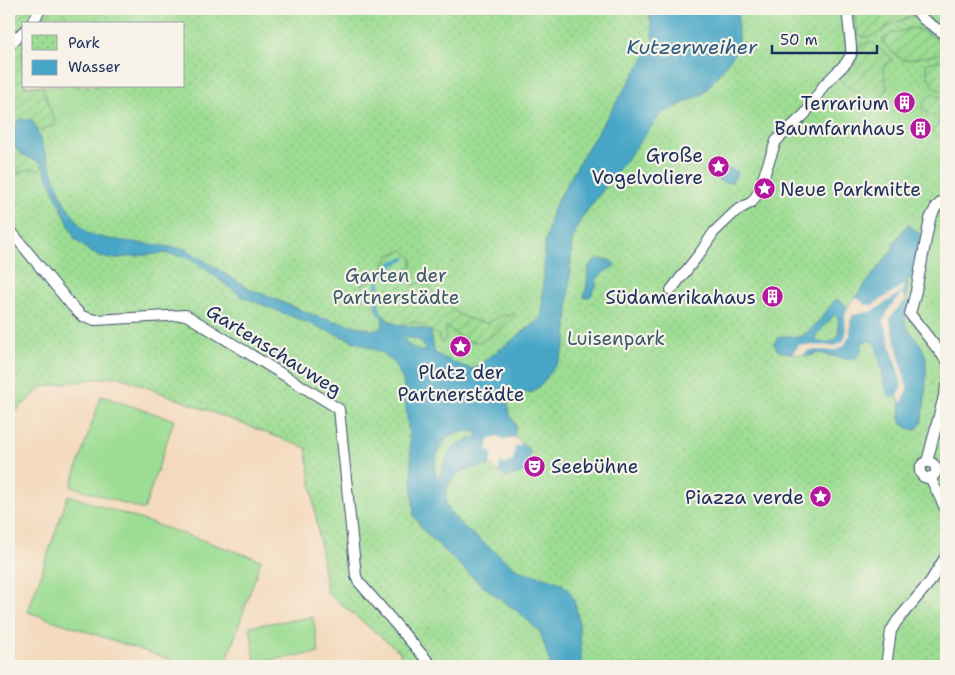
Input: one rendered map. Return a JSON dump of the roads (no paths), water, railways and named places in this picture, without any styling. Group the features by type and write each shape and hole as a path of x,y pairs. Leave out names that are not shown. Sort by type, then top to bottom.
{"street":[{"path":"32,22 41,9"},
{"path":"671,290 714,232 736,211 752,202 758,193 776,142 805,114 824,85 846,63 851,54 847,9"},
{"path":"914,9 946,35"},
{"path":"9,45 22,33"},
{"path":"946,198 936,207 930,219 910,314 946,360"},
{"name":"Gartenschauweg","path":"9,229 82,316 95,320 186,315 339,409 356,576 358,581 432,666"},
{"path":"946,388 927,462 922,464 920,471 924,476 930,477 946,510"},
{"path":"886,666 890,631 930,582 946,556"}],"water":[{"name":"Kutzerweiher","path":"648,9 738,9 738,49 703,94 661,114 580,220 572,242 566,342 560,359 542,384 531,393 524,392 518,394 508,404 510,415 516,425 514,437 530,451 526,471 506,478 490,465 468,469 452,479 448,485 446,495 447,506 456,519 510,563 526,573 559,582 569,591 578,617 582,666 551,666 540,632 517,611 481,585 424,531 414,516 410,446 403,380 393,362 383,353 243,297 190,258 163,253 109,259 90,252 75,239 42,164 19,152 13,138 14,128 20,119 32,120 64,202 79,224 89,234 108,239 186,249 248,288 318,317 373,330 380,329 383,325 382,317 377,310 392,323 421,328 431,332 436,354 462,366 474,369 540,319 542,314 545,242 553,209 584,154 653,44","holes":["404,338 418,340 423,344 425,351 419,351 407,344 403,340","468,431 478,433 476,438 460,443 451,451 437,478 435,465 441,446 450,436"]},
{"path":"711,166 738,172 732,182 728,183 719,180 714,175 710,169"},
{"path":"908,224 919,233 921,242 914,272 908,281 906,299 908,301 905,317 907,327 923,349 926,359 924,410 920,426 916,430 903,425 900,417 901,408 898,397 890,397 887,393 876,346 872,341 862,342 860,354 851,360 818,353 810,356 778,351 774,344 778,337 801,336 805,334 820,320 836,299 848,307 894,247 892,245","holes":["834,315 838,317 839,335 837,338 829,342 816,341 816,336"]},
{"path":"598,259 610,260 616,265 604,272 596,280 597,285 591,296 584,298 588,269 591,263"}],"waterway":[{"path":"380,313 377,300 380,275 385,274 393,263 404,259"}],"place":[{"name":"Terrarium","path":"905,103"},
{"name":"Baumfarnhaus","path":"921,128"},
{"name":"Große Vogelvoliere","path":"719,166"},
{"name":"Neue Parkmitte","path":"764,189"},
{"name":"Südamerikahaus","path":"772,297"},
{"name":"Platz der Partnerstädte","path":"461,346"},
{"name":"Seebühne","path":"535,466"},
{"name":"Piazza verde","path":"820,497"}],"park label":[{"name":"Garten der Partnerstädte","path":"396,286"},
{"name":"Luisenpark","path":"616,338"}]}
